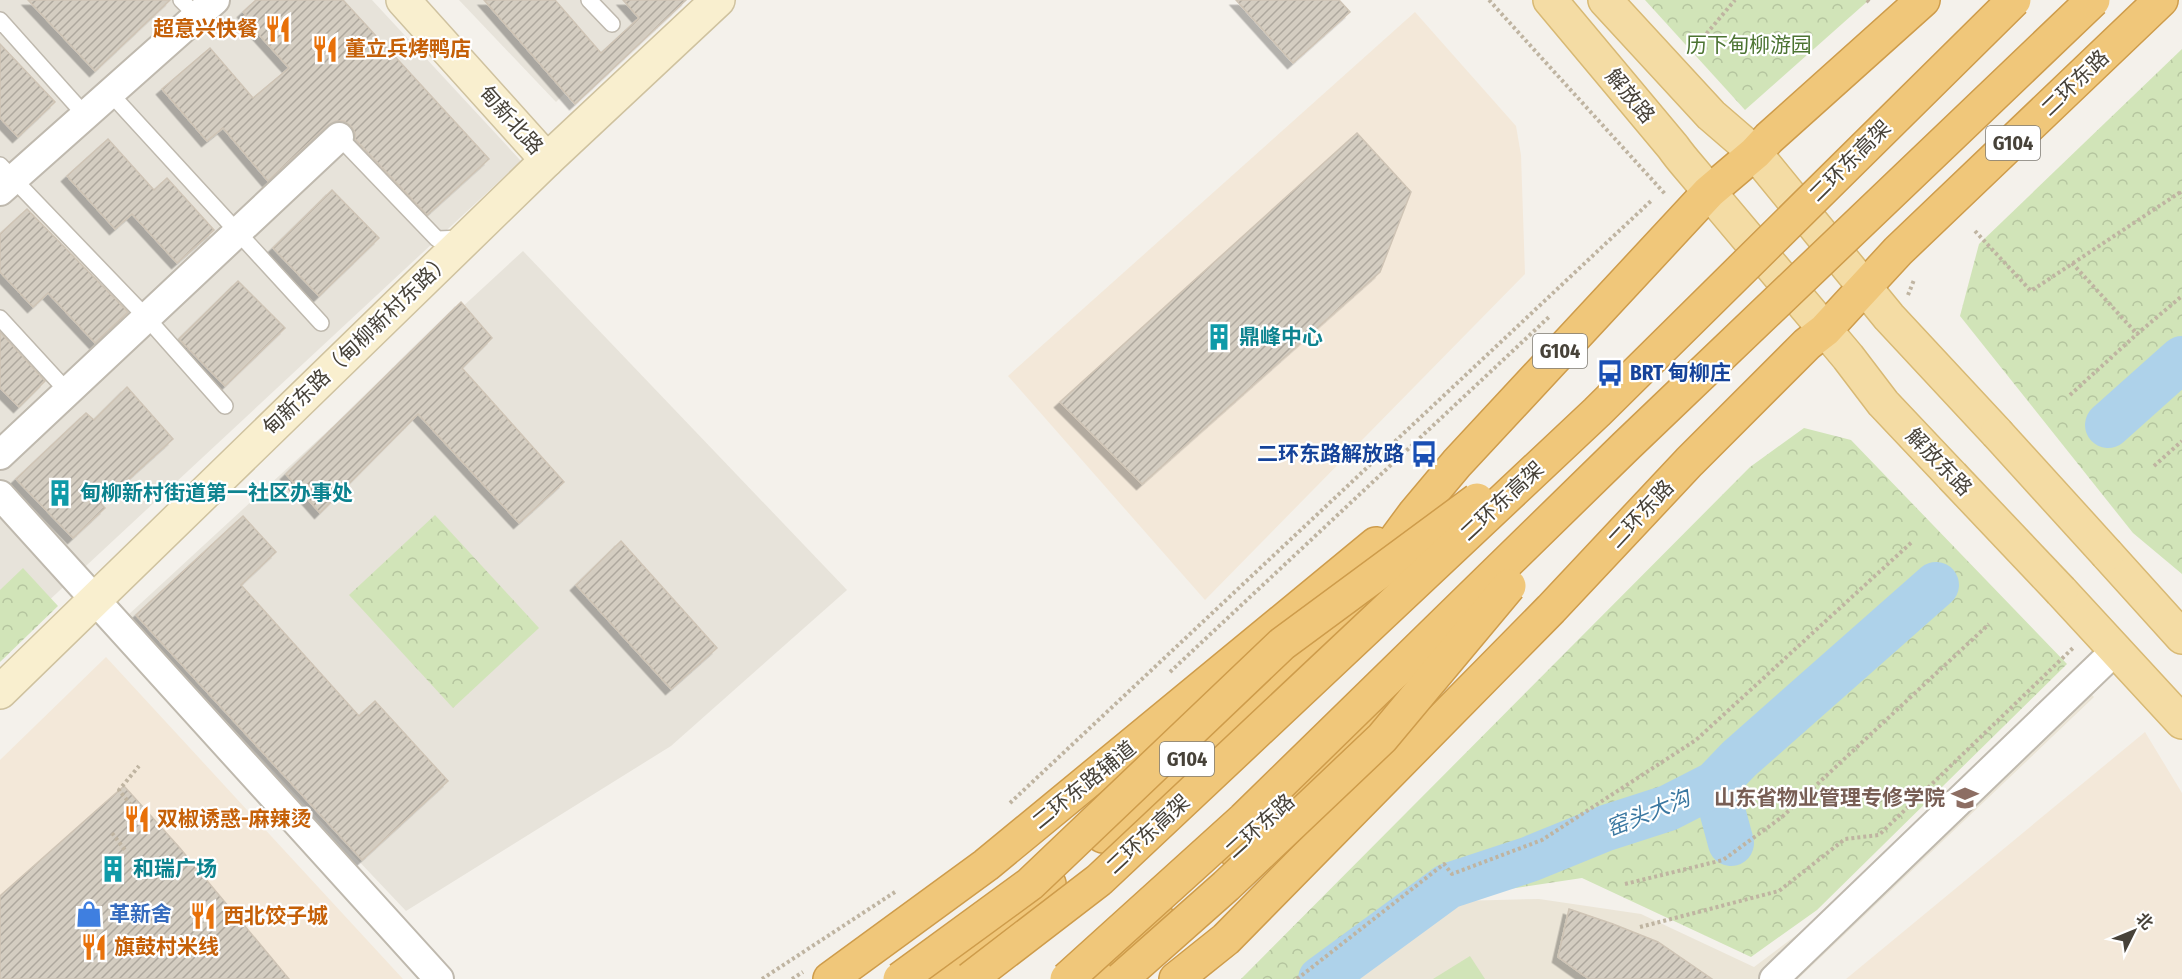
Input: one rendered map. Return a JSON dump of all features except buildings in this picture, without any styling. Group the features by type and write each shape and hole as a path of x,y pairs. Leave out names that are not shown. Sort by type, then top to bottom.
{"highway":[{"name":"G104","path":"932,979 985,943 1333,624 1415,513 1464,454 1709,192 1923,0"},
{"name":"二环东高架","path":"970,979 1099,880 1597,412 2014,0"},
{"path":"1067,979 1244,819 1626,446 2093,0"},
{"name":"二环东路","path":"1092,979 1375,722 1451,708 1551,609 1689,462 1807,344 1824,330 1898,251 2161,0"},
{"path":"900,979 1030,884 1282,644 1597,412"},
{"path":"1121,979 1226,886 1382,738 1626,446"},
{"name":"二环东路辅道","path":"821,972 986,865 1415,513"},
{"path":"1176,979 1226,939 1451,708"}],"main road":[{"name":"解放路","path":"1550,0 1709,192"},
{"path":"1605,0 1711,115 1755,153 1889,317 2182,637"},
{"name":"解放东路","path":"1709,192 1848,357 1883,403 2117,649 2182,722"}],"street":[{"name":"甸新北路","path":"403,0 547,160"},
{"name":"甸新东路（甸柳新村东路）","path":"0,692 466,238 718,0"},
{"path":"4,178 110,93 197,5"},
{"path":"0,455 339,137"},
{"path":"0,495 439,979"},
{"path":"1774,979 2117,649"}],"lane":[{"path":"589,0 612,24"},
{"path":"0,20 85,115"},
{"path":"110,93 321,323"},
{"path":"339,137 437,239 466,238"},
{"path":"4,178 146,317 225,406"},
{"path":"0,318 68,392"}],"path":[{"path":"1690,53 1735,0"},
{"path":"1975,231 2031,291 2181,191 2182,198"},
{"path":"1008,806 1652,200"},
{"path":"2072,263 2137,334"},
{"path":"2070,395 2182,296"},
{"path":"1168,674 1558,308"},
{"path":"2154,466 2182,441"},
{"path":"1297,979 1444,864 1452,874 1542,840 1696,740 1913,541"},
{"path":"1625,884 1722,860 1782,817 1989,624"},
{"path":"1640,927 1779,891 1845,839 1879,835 2095,626"},
{"path":"131,805 119,790 139,766"},
{"path":"112,833 125,850"},
{"path":"762,979 901,888"},
{"path":"792,979 821,972"}],"shaded area":[{"path":"0,0 372,0 521,161 0,646"},
{"path":"459,0 659,0 556,102"},
{"name":"鼎峰中心","path":"1415,12 1516,126 1521,155 1525,274 1205,600 1008,376"},
{"path":"523,251 847,590 671,746 406,911 127,616"},
{"path":"106,657 403,979 0,979 0,760"},
{"name":"山东省物业管理专修学院","path":"2072,673 2094,697 1798,979 1359,979 1457,901 1539,899 1641,914 1754,967 1819,918"},
{"path":"2145,732 2182,793 2182,979 1846,979"}],"green space":[{"name":"历下甸柳游园","path":"1645,0 1869,0 1745,110"},
{"path":"2182,49 2182,574 2133,533 1960,316 1979,244"},
{"path":"1804,428 1851,440 2067,664 1817,910 1751,957 1582,878 1456,897 1440,875 1314,979 1241,979 1750,467"},
{"path":"435,515 539,628 453,708 349,595"},
{"path":"23,568 58,606 0,662 0,590"},
{"path":"1470,956 1485,979 1433,979"}],"waterway":[{"name":"窑头大沟","path":"2108,425 2182,359"},
{"name":"窑头大沟","path":"1321,979 1448,886 1530,859 1606,828 1668,808 1715,784 1739,759 1936,585"},
{"path":"1715,784 1731,843"}],"place":[{"name":"超意兴快餐","path":"278,29"},
{"name":"董立兵烤鸭店","path":"325,49"},
{"name":"鼎峰中心","path":"1219,337"},
{"name":"BRT 甸柳庄","path":"1610,373"},
{"name":"二环东路解放路","path":"1424,454"},
{"name":"甸柳新村街道第一社区办事处","path":"60,493"},
{"name":"山东省物业管理专修学院","path":"1965,798"},
{"name":"双椒诱惑-麻辣烫","path":"137,819"},
{"name":"和瑞广场","path":"113,869"},
{"name":"革新舍","path":"89,914"},
{"name":"西北饺子城","path":"203,916"},
{"name":"旗鼓村米线","path":"94,947"}]}
